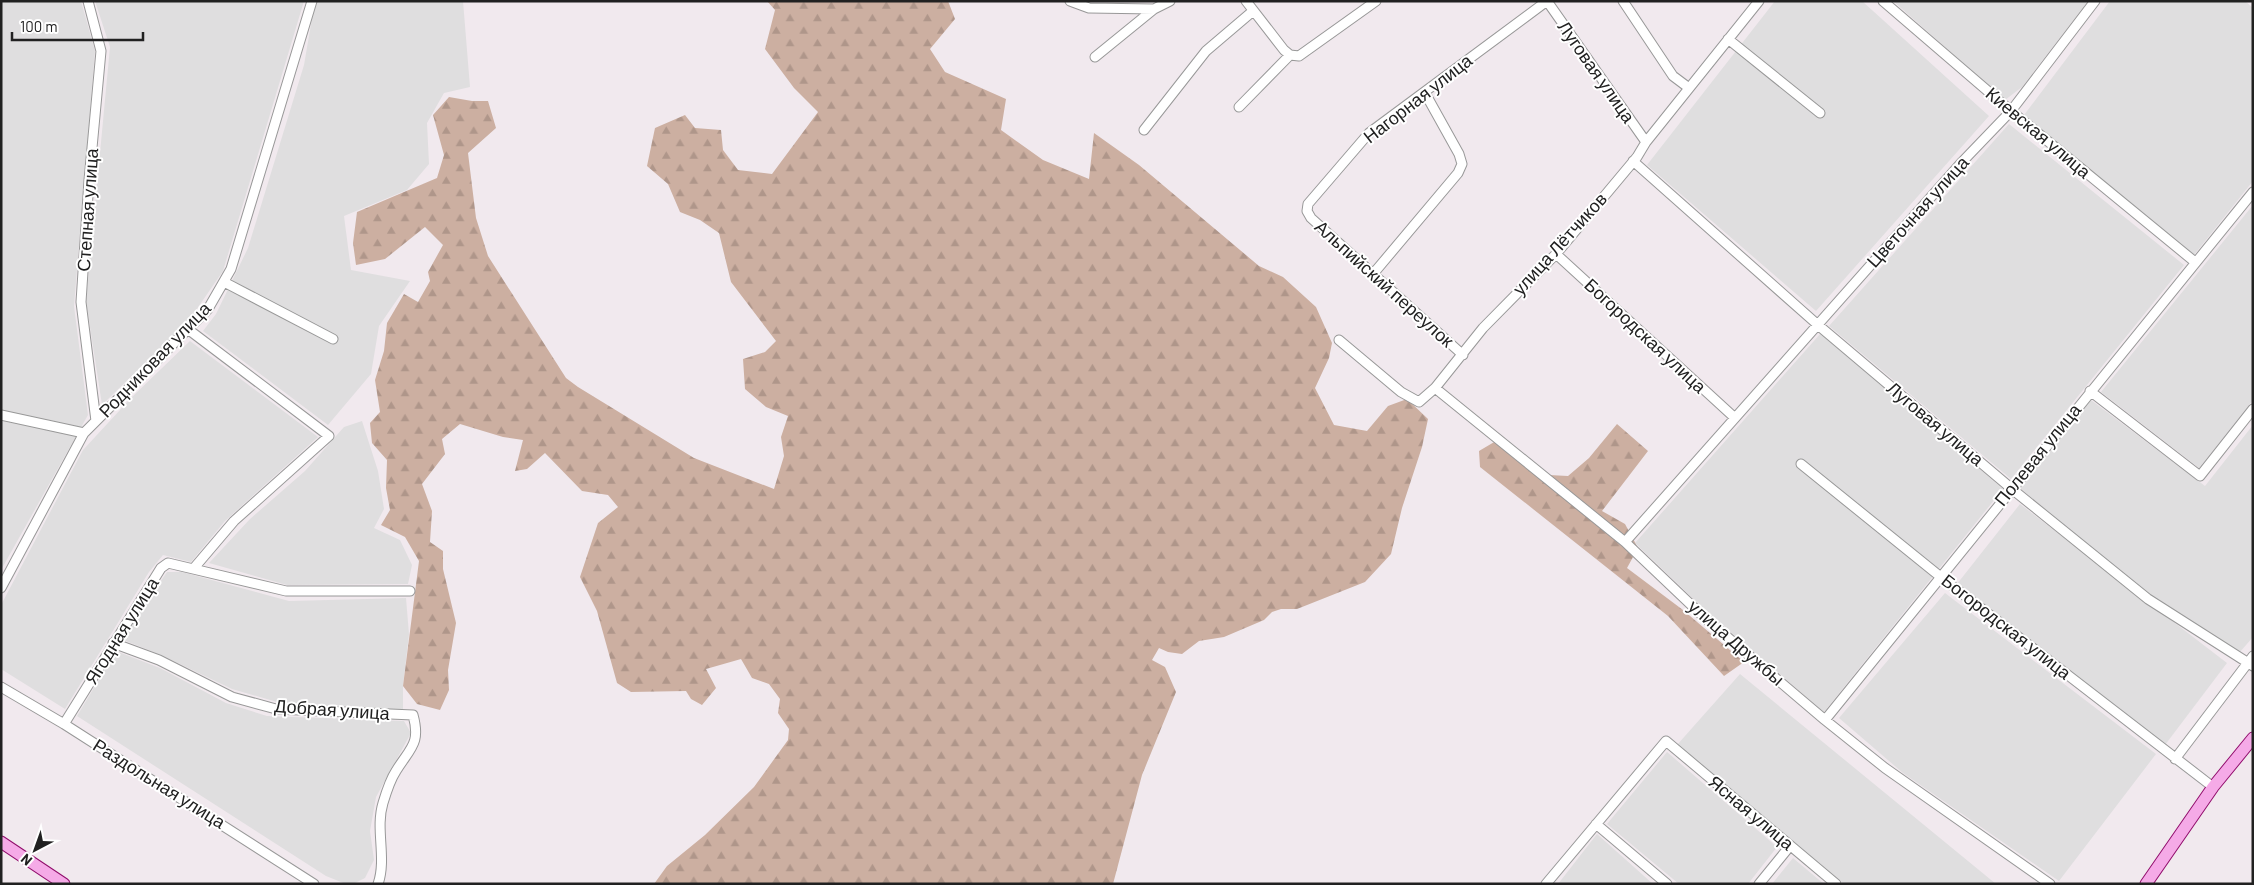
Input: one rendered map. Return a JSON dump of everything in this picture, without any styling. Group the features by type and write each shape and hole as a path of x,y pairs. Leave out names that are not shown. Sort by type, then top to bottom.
{"main road":[{"path":"2146,884 2213,787 2253,738"},
{"path":"1,842 64,884"}],"street":[{"name":"Степная улица","path":"88,1 102,51 89,180 82,302 96,421"},
{"name":"Родниковая улица","path":"1,588 4,578 84,433 208,310 231,269 312,1"},
{"path":"1070,1 1089,8 1154,9"},
{"path":"1095,57 1154,9 1170,1"},
{"path":"1246,1 1284,50 1290,55 1299,56 1376,1"},
{"name":"Нагорная улица","path":"1307,212 1308,204 1369,132 1547,1"},
{"name":"Луговая улица","path":"1547,1 1646,142"},
{"path":"1623,1 1673,76 1689,88"},
{"name":"улица Лётчиков","path":"1339,340 1401,392 1419,402 1434,388 1483,328 1556,254 1633,161 1646,142 1759,1"},
{"name":"Киевская улица","path":"1883,1 2011,112 2195,262"},
{"name":"Цветочная улица","path":"1625,542 1962,162 2011,112 2095,1"},
{"path":"1144,130 1206,51 1253,11"},
{"path":"1728,39 1820,113"},
{"path":"1240,107 1290,55"},
{"path":"1373,274 1458,173 1462,164 1459,154 1424,93"},
{"name":"Луговая улица","path":"1633,161 1818,325 2012,489 2148,599 2251,662"},
{"name":"Полевая улица","path":"1825,720 2253,192"},
{"name":"Альпийский переулок","path":"1307,212 1311,218 1462,355"},
{"name":"Богородская улица","path":"1556,254 1735,418"},
{"path":"224,282 333,339"},
{"path":"189,330 329,436 234,521 194,568"},
{"name":"улица Дружбы","path":"1434,388 1625,542 1706,619 1825,720 1885,768 2050,884"},
{"path":"2090,391 2200,476 2253,409"},
{"path":"1,415 84,433"},
{"name":"Богородская улица","path":"1801,464 1942,578 2213,787"},
{"name":"Ягодная улица","path":"64,724 161,568 168,563 286,592 410,591"},
{"name":"Добрая улица","path":"113,643 158,660 232,697 276,709 413,715 417,731 411,751 395,772 382,805 380,827 381,874 378,884"},
{"path":"2175,758 2251,662"},
{"name":"Раздольная улица","path":"1,687 64,724 314,884"},
{"name":"Ясная улица","path":"1596,824 1666,741 1836,884"},
{"path":"1546,884 1596,824 1668,884"},
{"path":"1759,884 1790,846"}],"shaded area":[{"path":"1,1 81,1 95,51 74,306 88,415 1,570"},
{"path":"95,1 304,1 223,271 190,319 102,405 86,301 110,47"},
{"path":"315,1 463,1 470,87 444,93 427,123 429,164 407,190 344,216 351,270 410,281 379,326 371,374 328,425 203,331 216,314 248,248 304,65"},
{"path":"1775,1 1862,1 1989,116 1816,311 1647,165"},
{"path":"1893,1 2088,1 2022,87 2005,100"},
{"path":"2110,1 2245,1 2253,8 2253,181 2194,255 2024,115"},
{"path":"2009,124 2184,265 2011,479 1829,326"},
{"path":"2253,205 2253,400 2199,468 2101,392"},
{"path":"1821,333 2003,489 1824,712 1707,612 1635,543"},
{"path":"190,341 318,437 225,521 191,562 163,555 149,572 65,709 1,669 1,605 83,450 132,397"},
{"path":"2091,400 2205,486 2253,425 2253,637 2240,652 2153,599 2020,488"},
{"path":"362,421 378,471 384,509 374,528 400,540 412,565 408,584 287,585 209,563 250,519 305,471 344,427"},
{"path":"2020,504 2227,663 2165,745 1957,584"},
{"path":"167,572 182,572 289,601 406,598 409,634 403,686 403,710 277,702 232,689 161,655 121,639"},
{"path":"1945,593 2156,754 2059,881 1903,773 1839,718"},
{"path":"116,651 160,668 226,703 267,716 404,721 411,733 376,797 370,831 374,860 365,878 353,884 346,884 326,876 77,716"},
{"path":"1740,674 1996,884 1844,884 1677,745"},
{"path":"1667,752 1777,847 1748,884 1679,884 1607,824"},
{"path":"1597,834 1653,884 1558,884"},
{"path":"1793,858 1824,884 1772,884"}],"green space":[{"path":"767,1 948,1 955,19 930,49 945,72 1006,99 1001,130 1043,160 1089,179 1094,133 1139,165 1259,266 1283,277 1316,307 1332,343 1329,358 1315,388 1334,425 1367,431 1388,406 1407,399 1428,419 1422,447 1402,508 1391,554 1365,582 1297,609 1281,609 1272,612 1264,620 1224,637 1199,641 1182,654 1168,652 1159,648 1152,660 1165,667 1176,692 1142,775 1113,884 654,884 667,866 705,835 754,787 788,740 789,729 778,713 780,699 769,684 752,678 741,659 706,669 716,688 702,705 691,699 686,691 631,692 617,683 597,611 580,577 598,523 618,507 608,495 582,491 545,453 527,469 515,471 523,440 503,437 460,424 442,439 445,454 422,484 432,511 430,542 443,551 443,569 456,623 448,670 449,690 440,710 417,704 403,686 419,561 405,537 381,525 390,510 386,488 387,460 372,443 370,423 380,412 375,380 384,351 387,323 404,294 418,302 430,281 428,272 443,245 425,227 385,259 356,265 353,243 357,212 437,178 444,155 433,115 449,97 472,101 488,101 496,128 468,153 476,218 488,256 566,378 694,458 774,489 784,456 781,437 788,416 766,407 745,389 743,359 765,352 776,341 731,282 719,233 700,220 680,212 668,184 647,166 655,128 685,115 695,128 721,130 723,150 738,170 772,174 818,112 794,88 765,49 775,10"},
{"path":"1617,424 1648,451 1602,511 1625,524 1638,548 1627,568 1683,610 1744,662 1724,676 1668,616 1480,467 1479,451 1501,438 1549,475 1568,476 1589,458"}]}
